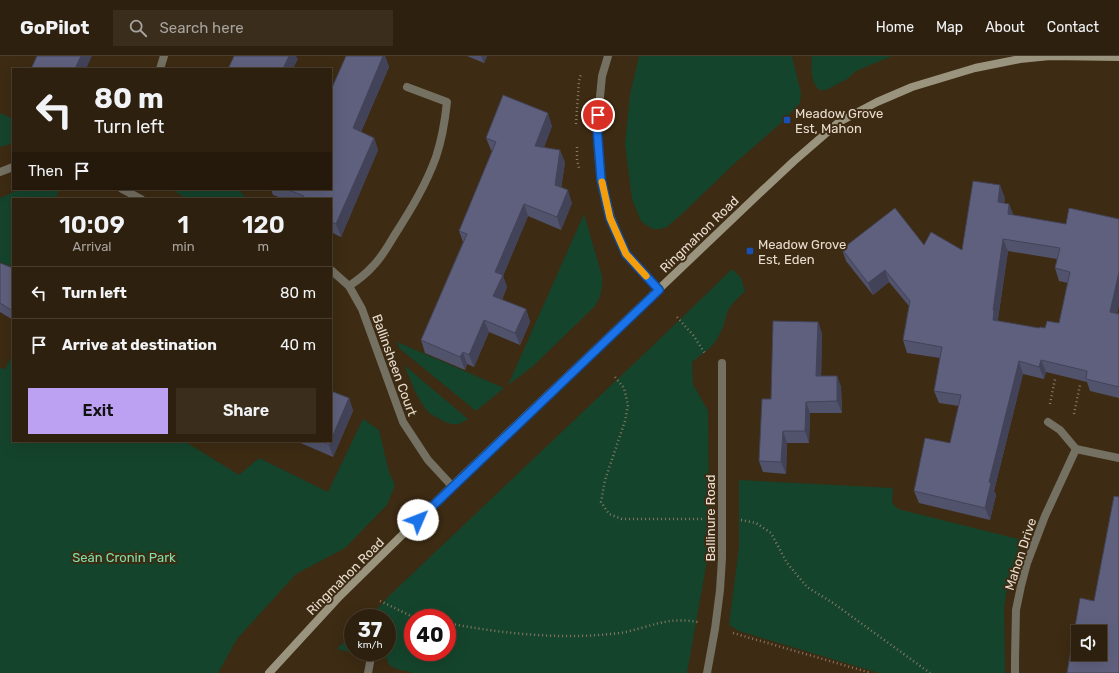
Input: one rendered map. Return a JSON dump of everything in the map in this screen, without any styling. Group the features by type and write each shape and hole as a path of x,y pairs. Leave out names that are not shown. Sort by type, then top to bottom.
{"street":[{"path":"160,68 164,56"},
{"path":"608,56 602,76 598,102 597,128 601,179 610,218 626,254 659,290"},
{"name":"Ringmahon Road","path":"269,673 338,598 452,486 764,189 839,122 872,104 912,87 948,75 999,62 1050,56 1119,57"},
{"path":"350,286 360,279 374,265 385,250 412,207 436,158 443,131 447,102 407,87"},
{"path":"0,172 12,167"},
{"path":"125,190 139,198"},
{"name":"Ballinsheen Court","path":"332,271 350,286 362,308 403,422 428,460 452,486"},
{"name":"Ballinure Road","path":"707,673 715,629 722,558 722,362"},
{"path":"1048,422 1060,430 1076,448 1119,458"},
{"name":"Mahon Drive","path":"1016,673 1016,610 1027,563 1045,516 1076,448"},
{"path":"368,673 370,661"}],"path":[{"path":"677,317 693,335 705,354 722,362"},
{"path":"615,377 624,388 628,405 625,421 605,480 601,502 609,514 622,519 705,518"},
{"path":"1049,408 1055,379"},
{"path":"1074,414 1080,385"},
{"path":"738,519 756,523 771,533 787,563 807,587 833,603 930,673"},
{"path":"380,601 404,613"},
{"path":"456,625 531,635 586,636 622,633 663,622 684,620 699,622"},
{"path":"715,629 754,638 871,673"}],"green space":[{"path":"639,56 792,56 801,93 800,103 781,123 734,164 667,227 660,229 653,229 641,221 632,199 625,144 630,95"},
{"path":"812,56 892,56 856,71 847,79 826,90 819,90 814,82 811,69"},
{"path":"0,113 12,119 12,143 0,147"},
{"path":"18,190 60,190 56,198 12,198 12,267 0,262 0,198"},
{"path":"173,190 239,190 246,198 185,198"},
{"path":"584,214 602,276 602,289 599,299 594,307 532,367 508,385"},
{"path":"732,269 741,278 745,291 728,310 723,327 717,339 711,347 692,362 693,384 708,411 709,549 687,673 414,673 397,669 389,665 388,661 396,661 396,609 377,609"},
{"path":"397,342 504,388 476,411 399,348"},
{"name":"Seán Cronin Park","path":"12,356 12,442 186,442 239,475 259,458 328,492 363,419 379,430 389,472 395,485 387,505 345,548 296,574 237,639 218,673 0,673 0,368 5,369"},
{"path":"404,365 468,419 459,424 451,424 429,413 415,391"},
{"path":"739,480 893,488 892,503 898,509 1022,540 1009,577 1004,607 1005,673 879,673 739,631 729,625 739,547"},
{"path":"344,642 344,651 337,649"}],"building":[{"path":"37,56 81,56 75,68 31,68"},
{"path":"234,56 289,56 283,68 228,68"},
{"path":"346,56 383,56 353,128 374,138 336,224 332,222 332,198 303,198 304,196 289,190 332,190 332,88"},
{"path":"503,95 548,113 535,146 560,150 555,185 568,190 557,217 524,204 495,272 503,275 493,296 526,309 515,333 484,320 469,355 463,352 460,357 421,340 467,234 459,231 496,142 486,138"},
{"path":"973,181 1000,185 998,202 1009,204 1008,214 1066,224 1069,208 1119,219 1119,272 1110,312 1119,314 1119,387 1086,379 1087,371 1041,360 1039,367 1019,361 989,482 991,483 985,508 914,491 925,438 950,443 961,395 934,391 942,347 903,340 910,301 885,270 868,283 842,249 895,208 924,245 931,232 962,250","holes":["1003,239 1060,248 1055,268 1070,272 1059,323 1047,321 1045,328 1039,328 993,320 993,310"]},
{"path":"0,263 12,268 12,310 0,303"},
{"path":"773,321 818,322 816,376 837,376 837,401 806,402 805,431 783,431 781,462 759,461 762,399 771,399"},
{"path":"332,391 349,398 332,438"},
{"path":"322,442 330,442 329,445"},
{"path":"1114,496 1119,497 1119,673 1067,673 1071,650 1071,661 1107,661 1107,625 1075,625 1080,598 1094,601"}],"slow traffic":[{"path":"602,182 610,218 626,254 646,276"}],"place":[{"name":"Meadow Grove Est, Mahon","path":"787,120"},
{"name":"Meadow Grove Est, Eden","path":"750,251"}],"route":[{"path":"418,520 659,290 626,254 610,218 601,179 598,153 598,115"}]}
